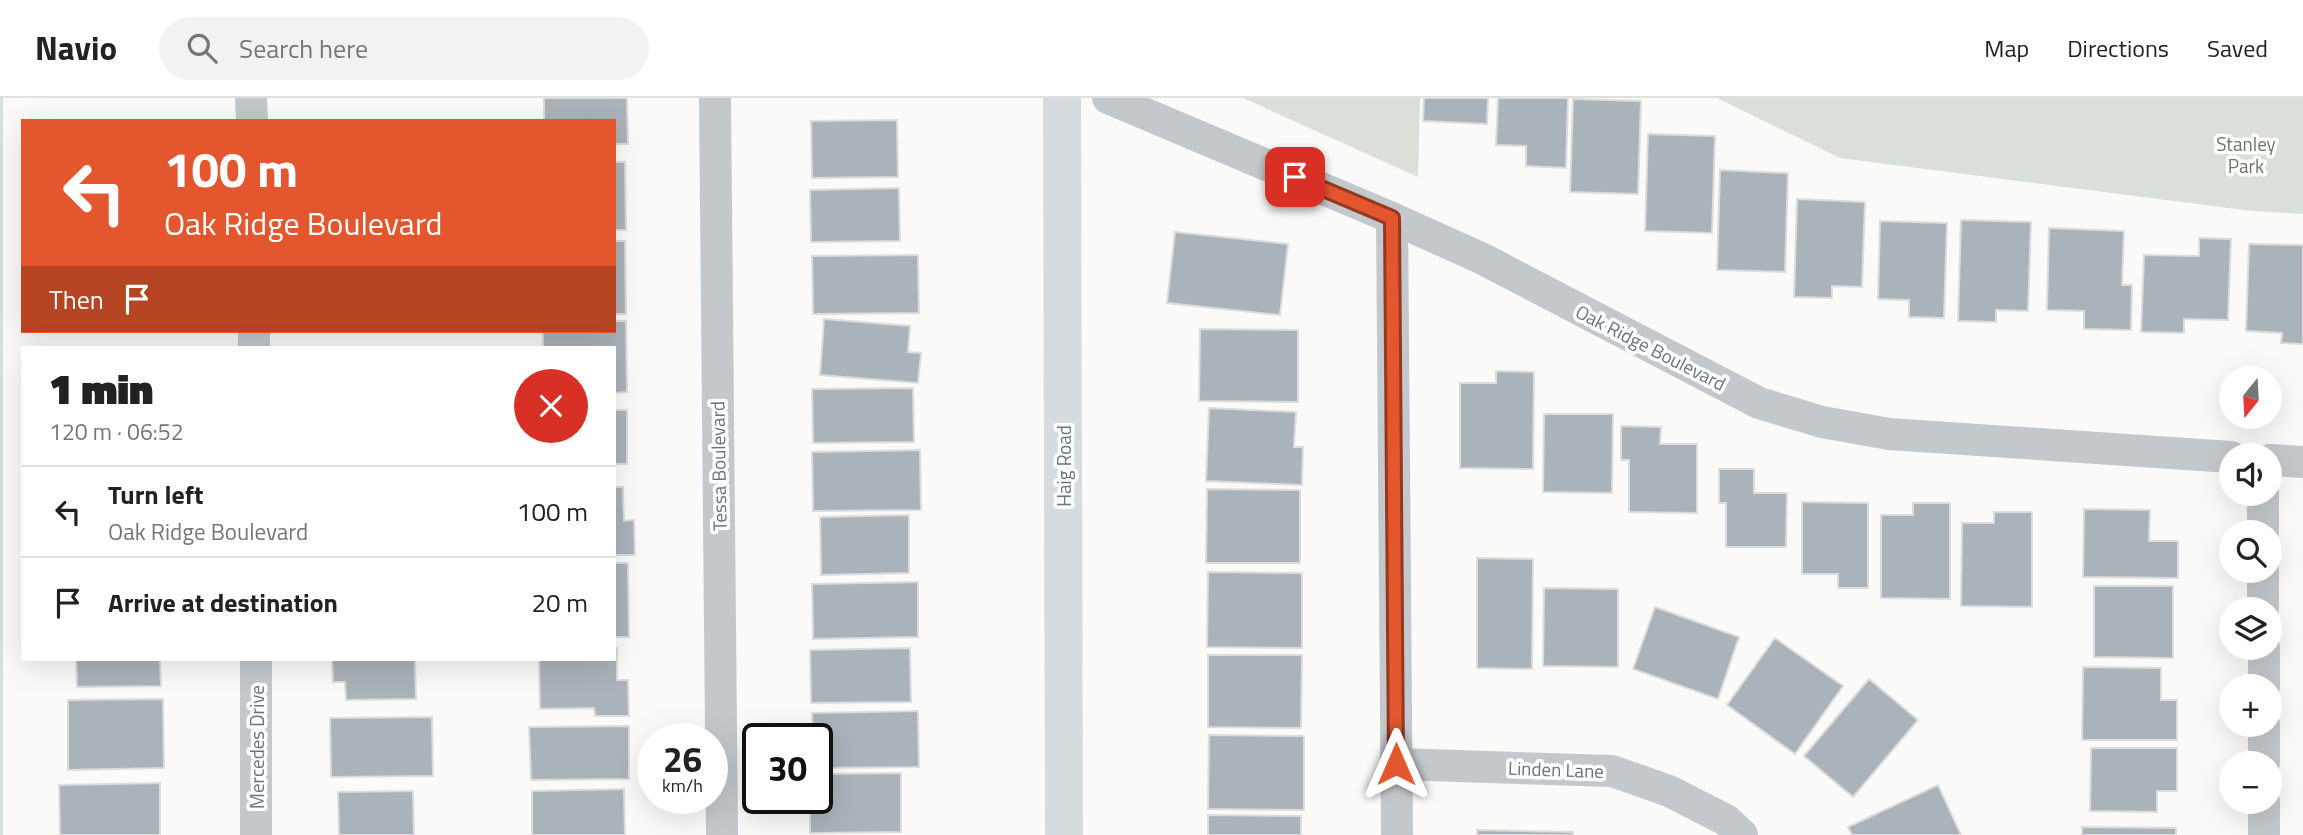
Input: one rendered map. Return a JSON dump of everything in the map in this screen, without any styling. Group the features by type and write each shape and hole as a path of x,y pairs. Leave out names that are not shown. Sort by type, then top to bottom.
{"street":[{"path":"251,98 252,119"},
{"name":"Tessa Boulevard","path":"715,98 722,835"},
{"name":"Haig Road","path":"1062,98 1064,835"},
{"name":"Oak Ridge Boulevard","path":"1108,98 1480,258 1759,403 1822,422 1889,434 2219,456"},
{"path":"1392,218 1396,835"},
{"path":"2282,461 2303,462"},
{"name":"Mercedes Drive","path":"256,661 256,835"},
{"name":"Linden Lane","path":"1396,764 1612,771 1669,791 1726,820 1742,835"},
{"path":"2264,814 2264,835"}],"green space":[{"path":"0,98 3,98 3,835 0,835"},
{"path":"1243,98 1420,98 1418,177"},
{"name":"Stanley Park","path":"1717,98 2303,98 2303,214 2252,211 1840,158"}],"building":[{"path":"544,98 627,98 628,144 616,144 616,119 544,119"},
{"path":"1424,98 1488,98 1487,124 1423,121"},
{"path":"1498,98 1568,98 1566,168 1526,166 1526,146 1496,145"},
{"path":"1573,99 1641,101 1638,194 1570,192"},
{"path":"897,120 898,177 812,178 811,121"},
{"path":"1648,134 1715,136 1712,233 1645,231"},
{"path":"616,162 625,162 626,230 616,230"},
{"path":"1720,170 1788,173 1785,272 1717,270"},
{"path":"899,188 900,241 811,242 810,190"},
{"path":"1797,199 1865,202 1862,287 1832,286 1832,298 1794,297"},
{"path":"1961,220 2031,222 2028,311 1996,310 1996,322 1958,321"},
{"path":"1880,221 1947,223 1944,318 1909,317 1909,300 1878,299"},
{"path":"2049,228 2124,231 2122,285 2132,285 2131,330 2084,329 2084,311 2047,310"},
{"path":"1175,232 1288,244 1280,315 1167,303"},
{"path":"2199,238 2231,239 2228,320 2184,319 2184,333 2141,332 2144,255 2199,256"},
{"path":"616,241 625,241 626,314 616,314"},
{"path":"2249,244 2303,245 2303,344 2281,343 2282,333 2246,331"},
{"path":"918,255 919,313 813,314 812,256"},
{"path":"824,319 910,326 908,352 921,353 918,383 820,375"},
{"path":"616,321 626,321 627,392 616,393 616,346 543,346 543,333 616,333"},
{"path":"1200,329 1298,330 1298,402 1199,401"},
{"path":"1496,371 1534,372 1533,469 1460,468 1460,383 1496,383"},
{"path":"913,388 914,442 813,443 812,389"},
{"path":"1209,408 1296,412 1294,447 1303,447 1302,485 1206,481"},
{"path":"616,410 627,410 627,464 616,464"},
{"path":"1544,414 1613,414 1612,493 1543,492"},
{"path":"1621,426 1661,427 1660,444 1697,444 1697,513 1629,512 1629,460 1621,460"},
{"path":"920,450 921,510 813,511 812,452"},
{"path":"1719,469 1754,469 1754,493 1787,493 1786,547 1726,547 1726,503 1719,503"},
{"path":"616,487 623,487 624,521 634,520 635,555 616,555"},
{"path":"1207,489 1300,490 1300,563 1206,563"},
{"path":"1802,502 1868,503 1868,588 1838,588 1838,574 1802,574"},
{"path":"1913,503 1950,503 1950,599 1881,598 1881,515 1913,515"},
{"path":"2084,509 2150,510 2149,541 2178,541 2178,578 2083,577"},
{"path":"1994,512 2032,512 2032,607 1961,606 1962,523 1994,523"},
{"path":"909,515 909,573 821,575 820,517"},
{"path":"1477,558 1533,559 1532,669 1477,668"},
{"path":"616,563 628,563 629,637 616,637"},
{"path":"1208,572 1302,573 1302,648 1207,647"},
{"path":"918,582 918,637 813,639 812,584"},
{"path":"2094,586 2173,586 2173,658 2094,657"},
{"path":"1544,588 1618,589 1618,667 1543,666"},
{"path":"1655,607 1739,637 1718,699 1633,669"},
{"path":"1775,638 1843,686 1795,754 1727,705"},
{"path":"617,648 617,680 628,680 629,716 595,716 594,708 540,709 539,661 616,661"},
{"path":"910,648 911,702 811,703 810,650"},
{"path":"1208,655 1302,655 1301,728 1208,727"},
{"path":"76,661 160,661 161,686 77,687"},
{"path":"332,661 415,661 416,699 346,700 345,682 333,682"},
{"path":"2083,667 2161,668 2161,700 2177,700 2177,740 2082,740"},
{"path":"1869,679 1918,720 1853,797 1804,756"},
{"path":"163,699 164,768 68,770 68,700"},
{"path":"918,711 919,767 833,768 833,723 812,723 812,713"},
{"path":"432,717 433,776 331,777 330,718"},
{"path":"629,726 629,779 531,780 529,727"},
{"path":"1209,735 1304,736 1304,810 1208,809"},
{"path":"2091,748 2177,748 2177,791 2157,791 2157,812 2090,811"},
{"path":"901,773 901,832 810,833 810,814 833,814 833,774"},
{"path":"160,783 160,835 60,835 59,785"},
{"path":"1938,785 1961,835 1852,835 1848,827"},
{"path":"624,789 625,835 532,835 532,791"},
{"path":"413,791 414,835 339,835 338,792"},
{"path":"1208,815 1301,816 1301,835 1208,835"},
{"path":"2082,827 2176,828 2176,835 2082,835"},
{"path":"1477,830 1573,832 1573,835 1477,835"}],"route":[{"path":"1295,177 1392,218 1396,764"}]}
